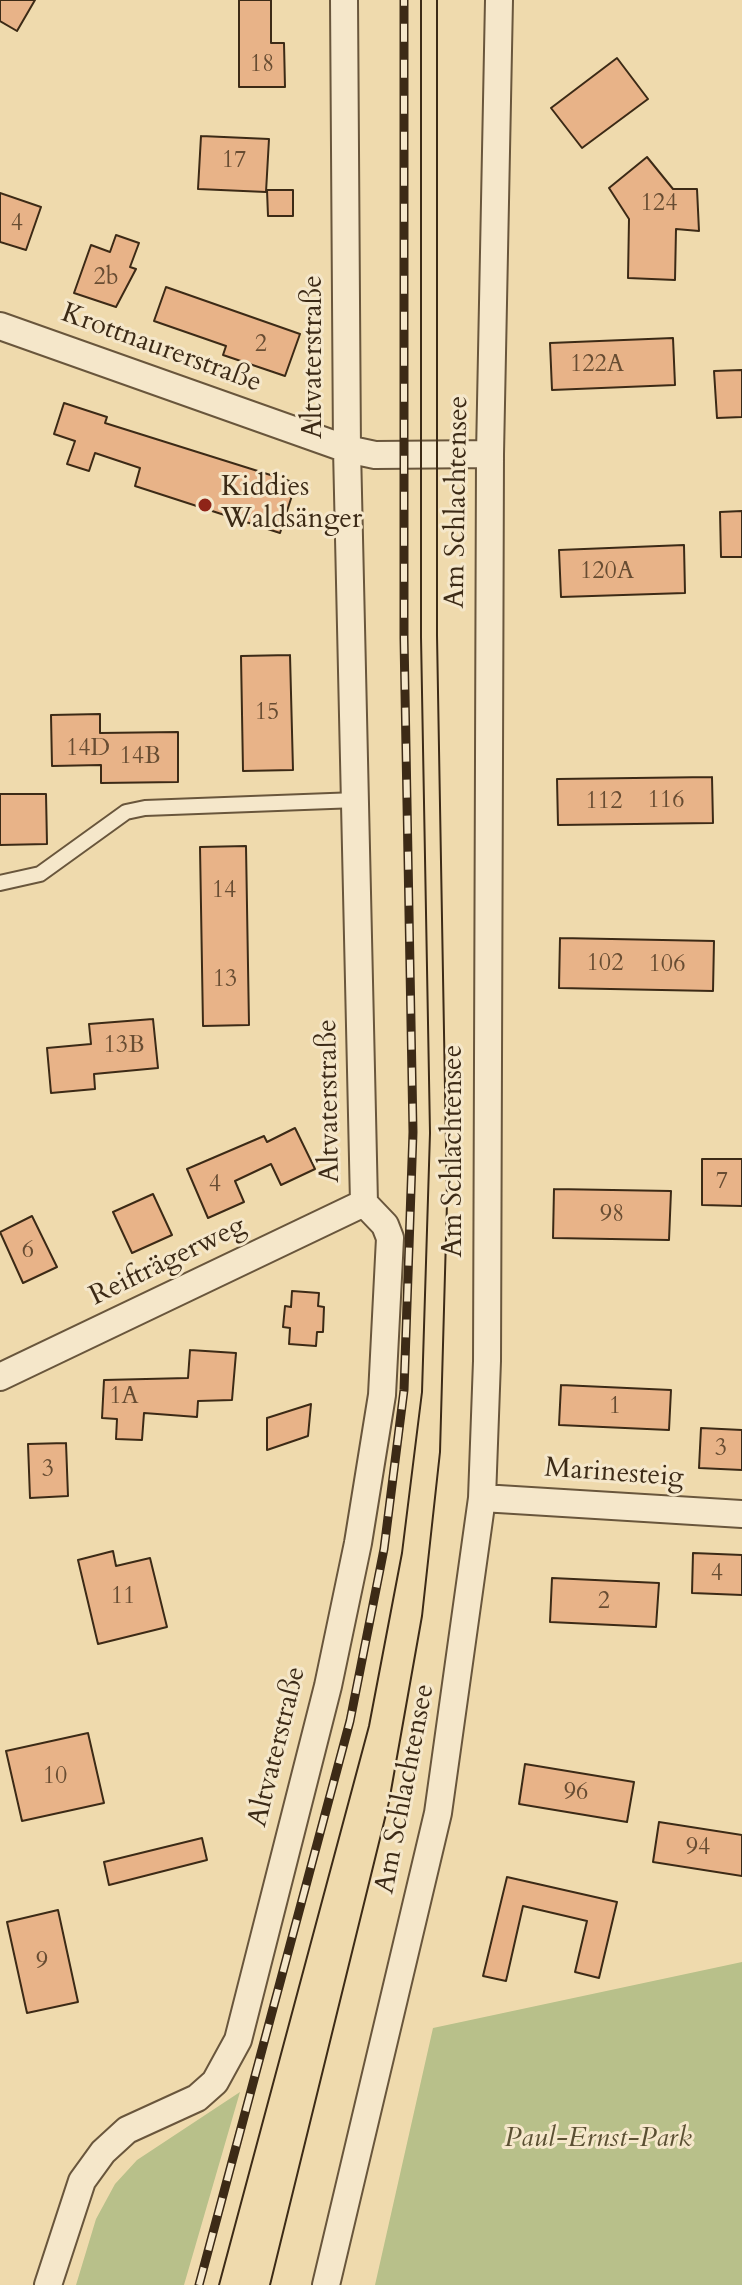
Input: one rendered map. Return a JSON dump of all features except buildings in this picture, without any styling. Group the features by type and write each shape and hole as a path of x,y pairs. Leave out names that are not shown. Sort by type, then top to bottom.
{"street":[{"name":"Altvaterstraße","path":"48,2285 82,2181 103,2152 127,2130 197,2098 215,2082 238,2040 331,1673 358,1543 382,1395 390,1238 385,1225 364,1203 347,449 344,0"},
{"name":"Am Schlachtensee","path":"326,2285 438,1813 482,1498 487,1361 490,454 499,0"},
{"name":"Krottnaurerstraße","path":"0,326 347,449 375,455 490,454"},
{"name":"Reifträgerweg","path":"0,1377 364,1203"},
{"name":"Marinesteig","path":"482,1498 742,1514"}],"lane":[{"path":"0,883 40,874 126,812 145,808 357,800"}],"green space":[{"name":"Paul-Ernst-Park","path":"742,1962 742,2285 375,2285 433,2028"},
{"path":"240,2092 184,2285 76,2285 96,2219 115,2184 137,2160"}],"tram line":[{"path":"219,2285 369,1726 402,1553 422,1392 430,1133 421,637 421,0"},
{"path":"270,2285 389,1802 422,1616 440,1452 447,1202 437,635 437,0"}],"railway":[{"path":"199,2285 350,1721 384,1549 404,1390 413,1132 404,638 404,0"}],"place":[{"name":"Kiddies Waldsänger","path":"205,505"}]}
